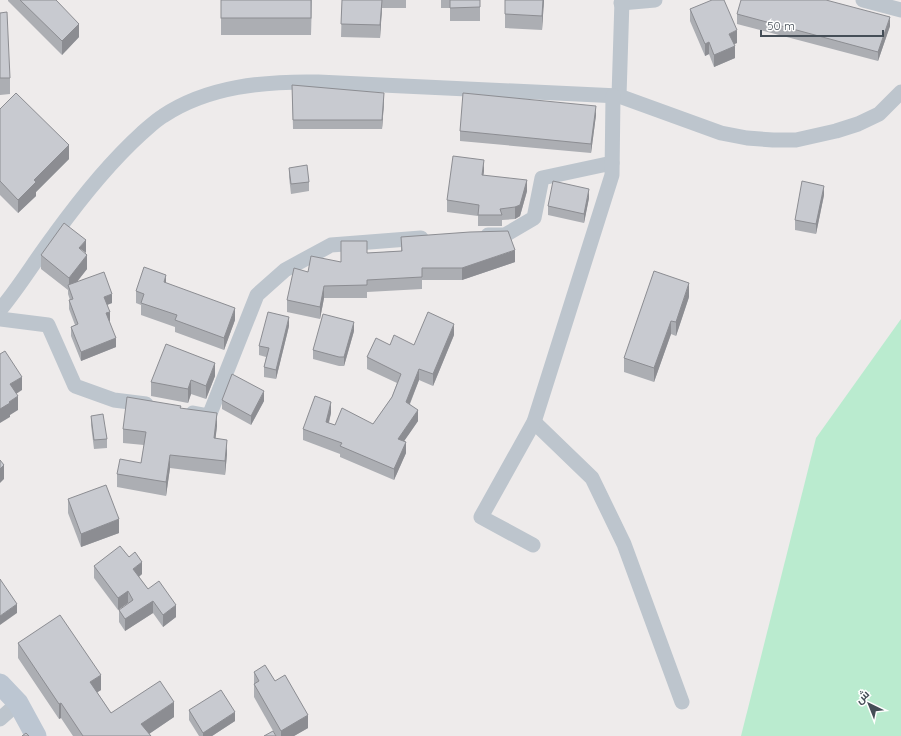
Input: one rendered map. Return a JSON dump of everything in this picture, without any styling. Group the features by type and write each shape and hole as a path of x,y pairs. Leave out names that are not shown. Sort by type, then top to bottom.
{"main road":[{"path":"0,684 18,703 30,733"}],"street":[{"path":"533,545 481,518 534,422 612,175 621,2 655,0"},
{"path":"863,0 901,10"},
{"path":"0,310 19,286 54,234 86,194 130,144 162,116 214,92 226,89 257,84 293,82 616,96 721,133 747,138 774,140 796,140 836,131 858,124 878,114 901,92"},
{"path":"477,235 505,235 534,218 542,178 612,163"},
{"path":"179,410 209,416 257,295 285,270 331,245 431,238"},
{"path":"0,319 48,325 75,386 114,400 157,406"},
{"path":"534,422 592,478 624,544 682,702"},
{"path":"0,719 18,703"}],"green space":[{"path":"901,319 901,736 741,736 816,438"}],"building":[{"path":"20,0 56,0 79,24 62,41"},
{"path":"221,0 311,0 311,18 221,18"},
{"path":"342,0 382,0 380,25 341,24"},
{"path":"450,0 480,0 480,7 450,8"},
{"path":"505,0 543,0 542,16 505,14"},
{"path":"712,0 724,0 737,30 729,34 735,46 714,55 709,42 705,44 690,9"},
{"path":"741,0 826,0 890,17 878,52 737,14"},
{"path":"7,12 10,78 0,78 0,13"},
{"path":"292,85 384,93 382,120 293,120"},
{"path":"16,93 69,145 34,180 36,182 18,200 0,181 0,109"},
{"path":"463,93 596,106 591,144 460,131"},
{"path":"453,156 484,160 482,175 527,180 520,205 500,209 502,215 478,215 479,205 447,200"},
{"path":"307,165 309,182 291,184 289,168"},
{"path":"553,181 589,189 584,214 548,206"},
{"path":"802,181 824,186 816,224 795,220"},
{"path":"64,223 86,240 79,248 87,255 69,278 41,255"},
{"path":"508,231 515,250 462,268 422,268 422,277 367,280 367,285 324,286 320,307 287,300 294,268 308,272 311,256 341,262 341,241 367,241 367,253 402,251 401,237"},
{"path":"144,267 166,275 164,282 235,308 224,338 175,320 177,315 141,303 144,294 136,291"},
{"path":"654,271 689,283 676,322 671,321 654,368 624,358"},
{"path":"104,272 112,294 104,297 110,312 106,313 116,338 81,352 71,327 78,324 69,300 73,299 68,285"},
{"path":"268,312 289,317 276,370 264,367 269,348 259,346"},
{"path":"428,312 454,324 433,374 419,369 406,402 418,410 398,439 406,442 394,469 340,446 342,443 303,429 315,396 331,402 326,422 335,425 342,408 373,424 392,397 401,374 367,357 376,338 390,345 394,335 414,345"},
{"path":"323,314 354,322 344,357 313,350"},
{"path":"166,344 215,363 206,386 191,380 188,389 151,382"},
{"path":"5,351 22,377 10,384 18,396 0,409 0,354"},
{"path":"232,374 264,391 251,416 222,400"},
{"path":"127,397 181,406 180,408 217,413 214,438 227,440 225,461 170,455 166,482 117,474 120,459 141,463 146,432 123,429"},
{"path":"103,414 107,439 94,440 91,416"},
{"path":"0,460 4,465 0,469"},
{"path":"106,485 119,519 81,534 68,499"},
{"path":"120,546 129,557 135,552 142,562 133,569 148,589 159,581 176,605 163,615 153,601 125,619 119,610 133,600 128,591 118,598 94,566"},
{"path":"0,579 17,604 0,616"},
{"path":"60,615 101,675 90,682 111,713 160,681 174,702 141,724 151,736 83,736 61,703 59,704 18,643"},
{"path":"265,665 275,681 285,675 308,715 281,731 254,684 259,681 254,672"},
{"path":"221,690 235,712 203,733 189,710"},
{"path":"273,731 276,736 264,736"},
{"path":"26,733 29,736 22,736"}]}
